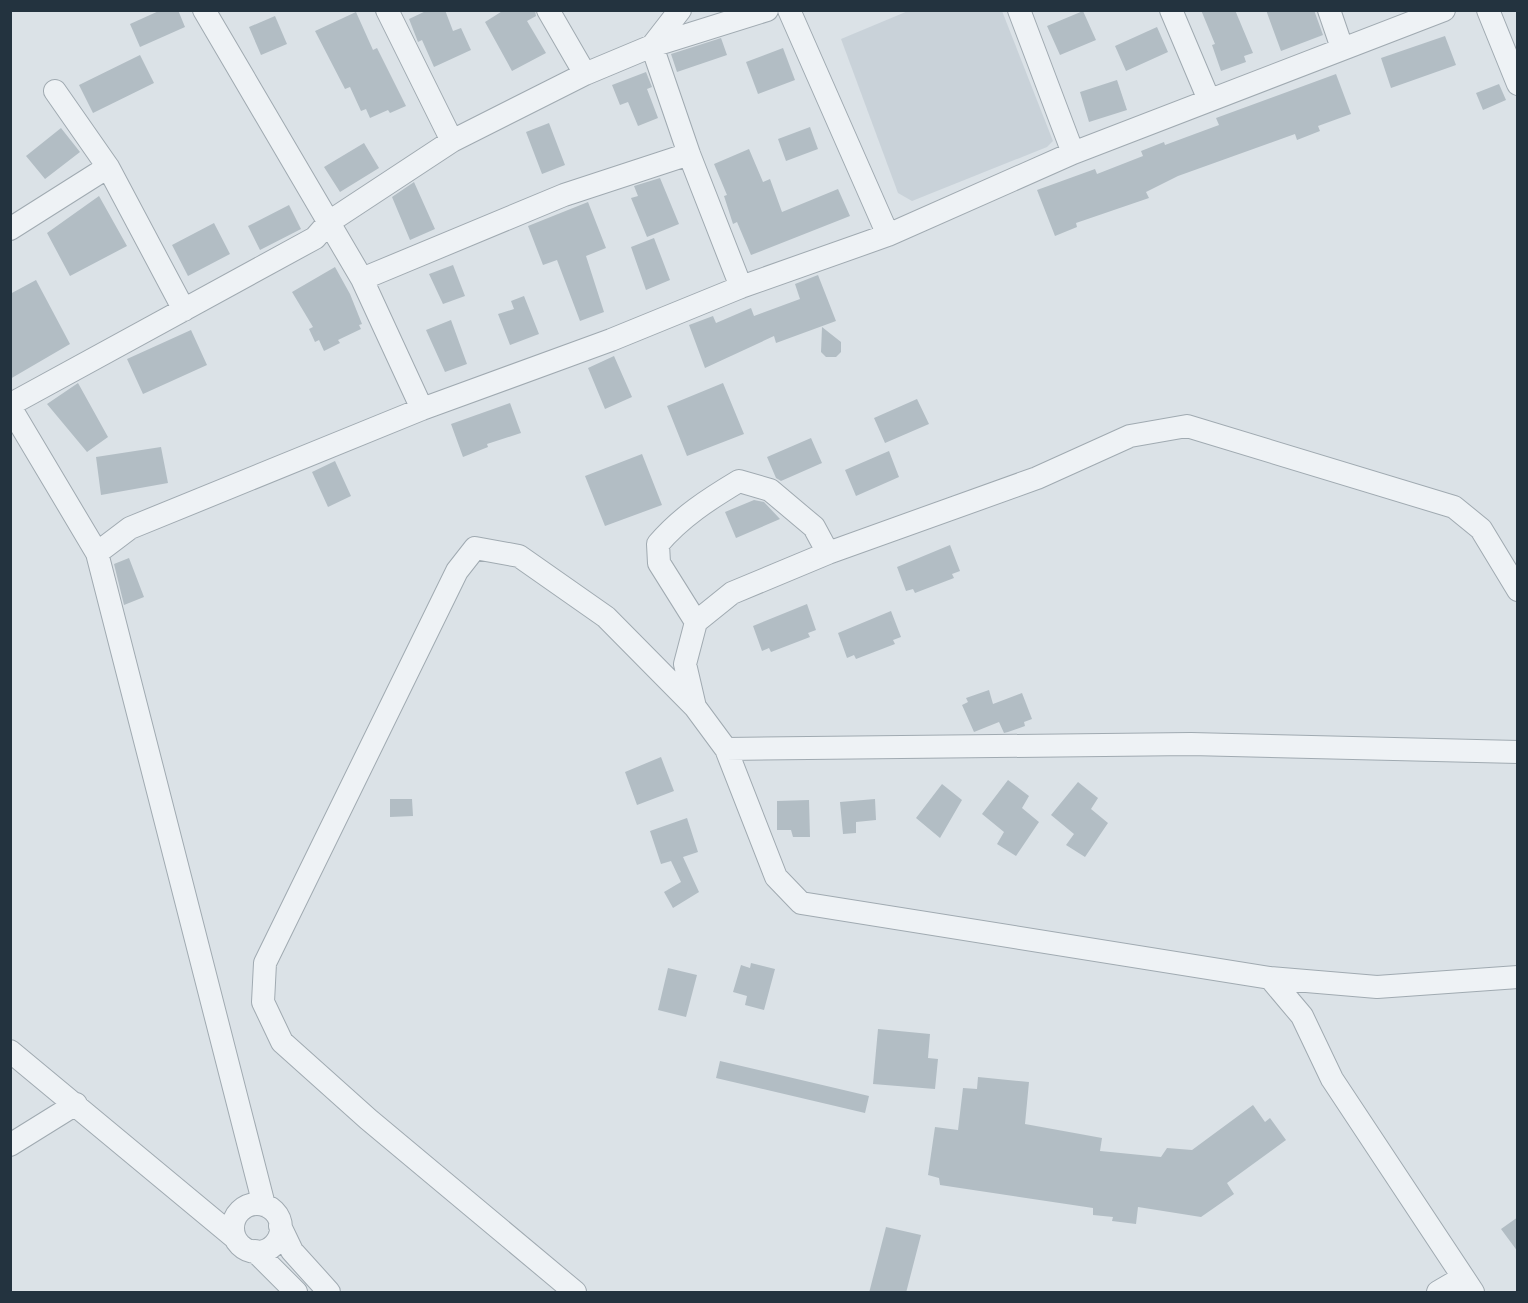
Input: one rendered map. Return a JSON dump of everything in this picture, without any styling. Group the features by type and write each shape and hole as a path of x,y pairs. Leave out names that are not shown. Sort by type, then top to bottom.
{"street":[{"path":"204,10 362,279 422,409"},
{"path":"387,10 452,141"},
{"path":"548,10 585,74"},
{"path":"652,46 680,10"},
{"path":"264,1205 97,553 12,405 315,238 329,222 452,141 585,74 652,46 767,10"},
{"path":"789,10 888,235"},
{"path":"1019,10 1073,153"},
{"path":"1171,10 1209,100"},
{"path":"1329,10 1342,48"},
{"path":"97,553 130,528 422,409 611,340 741,287 888,235 1073,153 1444,10"},
{"path":"1488,10 1518,84"},
{"path":"652,46 688,154 741,287"},
{"path":"55,91 108,167 184,310"},
{"path":"362,279 564,195 688,154"},
{"path":"10,229 108,167"},
{"path":"695,707 685,664 696,622 732,593 828,553 1037,478 1130,436 1187,426 1454,507 1481,529 1518,590"},
{"path":"696,622 659,563 658,544 673,527 698,507 739,481 770,490 814,527 828,553"},
{"path":"575,1293 368,1119 282,1042 263,1002 265,963 456,571 475,548 519,556 606,617 695,707 726,749 776,877 801,903 1270,978 1377,987 1518,977"},
{"path":"726,749 1191,744 1518,752"},
{"path":"1270,978 1302,1016 1332,1080 1468,1285 1438,1293"},
{"path":"10,1051 76,1104 243,1247 255,1251 296,1293"},
{"path":"10,1145 76,1104"},
{"path":"234,1237 234,1221 242,1209 249,1205 264,1205 275,1213 292,1251 329,1293"},
{"path":"255,1251 271,1247 276,1241 280,1226"}],"shaded area":[{"path":"908,11 1002,11 1053,141 1047,147 912,201 898,193 841,39"}],"building":[{"path":"161,10 178,10 185,27 140,47 130,24"},
{"path":"428,10 445,10 453,31 461,28 471,50 434,67 422,40 418,42 409,19"},
{"path":"504,10 535,10 536,16 527,21 546,53 512,71 485,22"},
{"path":"1201,10 1235,10 1253,53 1244,56 1246,62 1221,71 1212,45 1215,44"},
{"path":"1266,10 1314,10 1323,35 1281,51"},
{"path":"1083,11 1096,40 1060,55 1047,26"},
{"path":"356,12 373,50 377,48 406,106 390,113 388,110 370,118 366,109 361,111 350,87 345,89 315,31"},
{"path":"275,16 287,44 261,55 249,27"},
{"path":"1157,27 1168,52 1126,71 1115,46"},
{"path":"1445,36 1456,65 1391,88 1381,58"},
{"path":"721,38 727,55 677,72 671,54"},
{"path":"783,48 795,80 758,94 746,62"},
{"path":"140,55 154,83 93,113 79,85"},
{"path":"646,72 652,87 647,89 658,118 638,126 628,102 620,105 612,85"},
{"path":"1336,74 1351,114 1318,126 1320,131 1297,140 1295,134 1178,176 1146,192 1149,198 1076,223 1077,227 1055,236 1037,190 1095,169 1097,174 1143,156 1141,151 1164,142 1165,145 1219,125 1216,118"},
{"path":"1117,80 1127,110 1089,122 1080,92"},
{"path":"1499,84 1506,100 1483,110 1476,93"},
{"path":"549,123 565,165 542,174 526,132"},
{"path":"810,127 818,149 786,161 778,139"},
{"path":"61,128 80,152 45,179 26,156"},
{"path":"364,143 379,168 340,192 324,167"},
{"path":"749,149 763,182 770,179 782,212 838,189 850,216 751,255 737,222 733,224 724,196 727,195 714,164"},
{"path":"660,178 679,224 647,237 631,198 638,196 634,186"},
{"path":"414,182 435,229 410,240 392,197"},
{"path":"99,196 127,246 70,276 47,233"},
{"path":"588,202 606,248 586,256 604,312 580,321 557,260 543,265 528,226"},
{"path":"289,205 301,229 260,250 248,226"},
{"path":"214,223 230,254 188,276 172,245"},
{"path":"654,238 670,280 646,290 631,247"},
{"path":"453,265 465,296 443,304 429,274"},
{"path":"335,267 350,294 362,324 359,325 361,329 338,340 340,343 324,351 319,340 315,342 309,329 313,327 292,292"},
{"path":"818,275 836,321 776,343 774,336 705,368 689,325 713,316 716,323 751,308 754,316 800,299 795,284"},
{"path":"36,280 70,344 10,379 10,294"},
{"path":"524,296 539,334 510,345 498,314 514,309 511,301"},
{"path":"451,320 467,364 445,372 426,330"},
{"path":"822,327 841,342 841,352 836,357 826,357 821,352"},
{"path":"191,330 207,365 143,394 127,359"},
{"path":"614,356 632,397 605,409 588,368"},
{"path":"78,383 108,437 87,452 47,404"},
{"path":"723,383 744,434 687,456 667,406"},
{"path":"917,399 929,424 885,443 874,418"},
{"path":"510,403 521,433 487,444 488,447 463,457 451,424"},
{"path":"811,438 822,463 781,481 776,478 767,457"},
{"path":"161,447 168,483 101,495 96,457"},
{"path":"889,451 899,477 856,496 845,470"},
{"path":"642,454 662,505 605,526 585,476"},
{"path":"335,461 351,496 328,507 312,472"},
{"path":"754,500 764,502 780,519 736,538 725,512"},
{"path":"950,545 960,571 952,574 954,578 915,593 913,589 906,591 897,567"},
{"path":"129,558 144,597 124,605 114,564"},
{"path":"807,604 816,630 808,633 810,637 771,652 769,648 762,651 753,626"},
{"path":"891,611 901,637 893,640 895,644 856,659 854,655 847,658 838,633"},
{"path":"989,690 993,704 1022,693 1032,719 1024,722 1025,726 1004,733 999,722 974,732 962,705 968,702 966,698"},
{"path":"661,757 674,791 637,805 625,772"},
{"path":"1008,780 1029,796 1022,808 1039,822 1016,856 997,844 1004,832 982,814"},
{"path":"1078,782 1098,798 1091,809 1108,823 1085,857 1066,845 1074,834 1051,815"},
{"path":"942,784 962,800 940,838 916,818"},
{"path":"390,799 412,799 413,816 390,817"},
{"path":"875,799 876,820 856,822 856,833 843,834 840,802"},
{"path":"809,800 810,837 793,837 791,830 777,830 777,801"},
{"path":"687,818 698,852 683,857 699,892 673,908 664,892 681,882 671,861 661,864 650,831"},
{"path":"751,963 775,969 764,1010 745,1005 747,996 733,992 741,965 750,968"},
{"path":"668,968 697,975 686,1017 658,1010"},
{"path":"878,1029 930,1034 928,1058 938,1059 935,1089 873,1084"},
{"path":"720,1061 869,1096 865,1113 716,1078"},
{"path":"978,1077 1029,1082 1025,1124 1102,1138 1100,1151 1161,1157 1167,1148 1192,1150 1253,1105 1265,1122 1270,1118 1286,1140 1227,1183 1234,1194 1201,1217 1138,1207 1136,1224 1112,1221 1113,1217 1093,1215 1093,1208 940,1185 939,1178 928,1175 935,1127 958,1130 963,1088 977,1089"},
{"path":"1518,1217 1518,1252 1501,1229"},
{"path":"886,1227 921,1235 906,1293 869,1293"}]}
